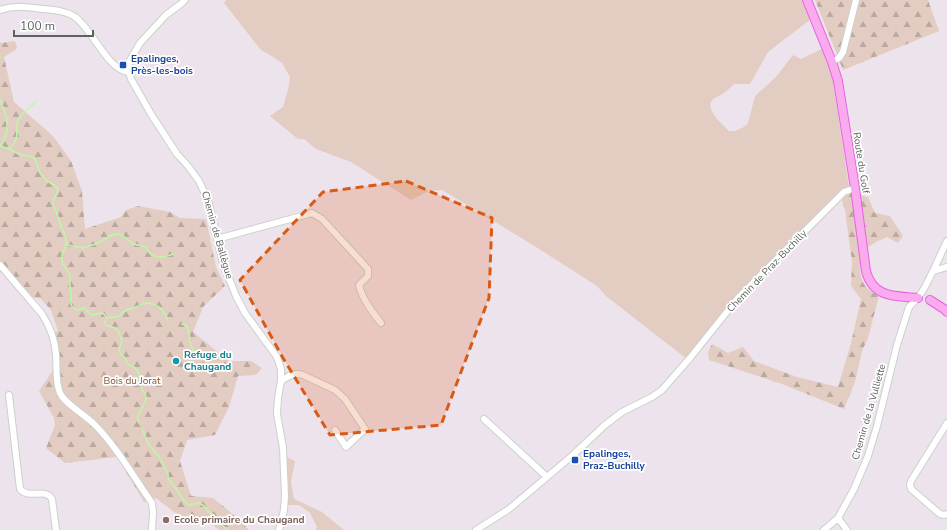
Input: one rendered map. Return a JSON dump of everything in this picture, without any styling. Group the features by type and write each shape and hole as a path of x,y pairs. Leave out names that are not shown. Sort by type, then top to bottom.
{"main road":[{"name":"Route du Golf","path":"807,0 838,81 868,278 873,286 880,292 918,298"},
{"path":"930,300 947,312"}],"street":[{"path":"0,10 13,7 25,7 58,11 70,15 80,21 110,61 122,70 128,72 129,62 140,43 166,16 185,0"},
{"path":"832,62 839,58 843,52 856,0"},
{"name":"Chemin de Ballègue","path":"128,72 151,114 177,154 188,166 205,192 223,263 236,296 245,313 277,358 281,369 277,414 283,448 285,496 284,510 279,530"},
{"name":"Chemin de Praz-Buchilly","path":"476,530 509,509 605,425 622,412 652,398 662,390 673,379 738,298 844,192 855,188"},
{"path":"217,239 312,213 322,219 368,269 368,276 359,285 361,292 372,312 381,323"},
{"name":"Chemin de la Vulliette","path":"838,518 854,489 868,456 908,308 922,292 947,241"},
{"path":"0,265 46,320 56,352 58,387 63,398 94,424 112,444 152,503 152,530"},
{"path":"933,271 947,267"},
{"path":"905,297 908,308"},
{"path":"918,298 930,300"},
{"path":"281,381 296,374 303,375 336,390 346,399 365,429 346,447 335,430"},
{"path":"9,395 20,489 28,494 50,495 52,499 56,530"},
{"path":"484,419 547,477"},
{"path":"946,427 910,481 910,485 911,488 940,514 947,514"},
{"path":"824,530 838,518 847,530"}],"highlighted area":[{"path":"406,181 492,218 489,298 441,425 330,435 283,358 240,280 323,192"}],"green space":[{"path":"226,0 803,0 811,19 768,52 750,84 734,84 724,93 713,99 711,103 712,112 729,131 735,131 744,127 748,123 755,96 776,77 793,55 801,59 822,49 832,74 849,187 687,359 606,296 597,286 442,190 429,191 411,200 351,162 316,149 304,139 298,139 270,116 283,107 290,77 282,63 261,50 224,3"},
{"path":"815,0 928,0 939,31 843,70"},
{"name":"Bois du Jorat","path":"15,41 17,48 4,57 14,102 53,136 71,161 82,191 85,229 121,217 126,210 138,206 170,212 180,218 206,219 216,267 225,286 203,307 193,332 229,361 251,361 262,368 255,375 238,376 229,407 215,435 187,440 180,461 191,496 213,498 234,515 249,530 219,530 212,524 195,522 174,512 156,498 144,502 117,457 65,463 46,448 55,425 54,418 39,391 57,364 50,335 58,331 51,310 41,299 28,296 7,271 0,260 0,43"},
{"path":"850,193 868,197 875,213 890,216 903,236 898,243 887,237 860,252 861,277 868,289 879,296 868,338 862,351 855,382 844,409 782,384 709,360 708,352 712,344 728,353 743,347 754,361 797,377 838,387 851,343 861,299 851,286 852,262 845,210 841,198"},
{"path":"286,457 295,461 291,482 294,499 322,512 344,530 316,530 317,527 310,513 299,505 288,505"}],"waterway":[{"path":"0,99 7,118 7,131 0,146"},
{"path":"9,149 17,138 18,120 36,101"},
{"path":"0,146 21,155 33,157 40,173 47,181 58,189 53,204 66,240 62,260 70,275 71,304 73,308 78,310 85,308 91,315 103,313 106,317 106,325 115,328 118,331 122,340 119,351 128,364 138,371 142,389 146,397 146,400 137,417 139,423"},
{"path":"67,245 83,248 96,244 112,235 118,234 122,235 133,244 146,247 154,256 161,257 173,254"},
{"path":"106,317 120,316 124,311 144,303 149,303 159,307 168,321"},
{"path":"182,324 186,325 190,338 189,340 197,356"},
{"path":"142,429 149,445 164,466 168,474 168,478 184,501 189,505 199,503 204,506 217,521 228,530"}],"place":[{"name":"Epalinges, Près-les-bois","path":"123,65"},
{"name":"Refuge du Chaugand","path":"176,361"},
{"name":"Epalinges, Praz-Buchilly","path":"575,460"},
{"name":"Ecole primaire du Chaugand","path":"166,520"}]}
